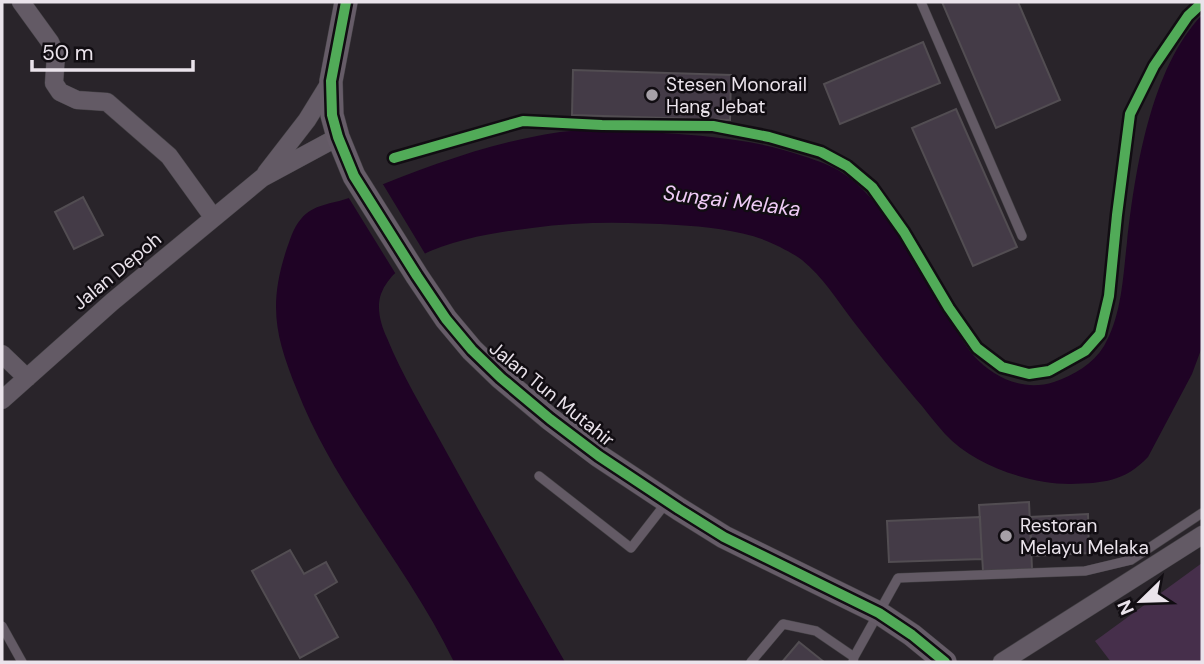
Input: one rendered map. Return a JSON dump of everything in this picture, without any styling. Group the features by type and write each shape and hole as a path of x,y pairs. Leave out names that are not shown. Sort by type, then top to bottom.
{"street":[{"path":"21,2 50,42 56,55 54,83 60,92 77,100 107,102 169,156 213,217"},
{"name":"Jalan Tun Mutahir","path":"346,2 331,81 332,115 338,137 354,176 446,319 472,350 500,378 550,419 599,456 667,501 724,537 879,613 945,662"},
{"name":"Jalan Depoh","path":"262,178 307,120 331,81"},
{"name":"Jalan Depoh","path":"2,400 112,302 262,178 338,137"},
{"path":"2,354 27,378"},
{"path":"1002,662 1202,535"}],"lane":[{"path":"920,2 1022,236"},
{"path":"539,476 631,548 667,501"},
{"path":"751,662 783,624 816,631 853,659 898,578 1085,571 1131,560 1202,513"},
{"path":"2,626 22,662"}],"shaded area":[{"path":"1202,563 1202,662 1111,662 1095,641"}],"water":[{"name":"Sungai Melaka","path":"1202,15 1202,347 1192,374 1148,457 1130,472 1112,480 1070,484 1037,481 1003,471 971,455 941,429 810,267 791,253 756,237 690,226 568,224 470,238 425,253 406,264 391,278 381,294 379,311 385,333 413,392 565,662 454,662 416,594 331,461 297,390 284,354 277,322 277,289 290,238 306,214 317,207 450,159 552,133 583,130 631,131 751,142 829,166 859,186 902,240 974,356 1000,377 1021,384 1043,385 1069,376 1089,363 1100,352 1110,334 1121,295 1130,214 1148,121 1170,63 1184,37"}],"pier":[{"path":"381,181 427,257 397,276 347,195"}],"building":[{"path":"942,2 1018,2 1060,100 996,128"},
{"path":"923,42 940,83 840,124 824,84"},
{"name":"Stesen Monorail Hang Jebat","path":"573,70 731,75 730,120 572,115"},
{"path":"956,109 1017,247 973,266 912,128"},
{"path":"83,197 103,235 74,249 55,212"},
{"name":"Restoran Melayu Melaka","path":"1029,502 1032,569 983,571 979,505"},
{"path":"1088,514 1089,553 1032,556 1030,517"},
{"path":"980,517 982,559 889,562 887,521"},
{"path":"290,550 304,574 326,562 337,582 315,595 338,637 300,658 252,571"},
{"path":"799,642 824,662 782,662"}],"cycle path":[{"path":"346,2 331,81 332,115 338,137 354,176 446,319 472,350 550,419 599,456 679,509 724,537 879,613 945,662"},
{"path":"394,158 523,121 713,126 769,137 821,152 847,166 872,187 904,232 949,308 977,348 1002,367 1029,374 1049,371 1085,351 1100,334 1109,296 1130,114 1154,66 1188,16 1202,3"}],"place":[{"name":"Stesen Monorail Hang Jebat","path":"652,95"},
{"name":"Restoran Melayu Melaka","path":"1006,536"}]}
